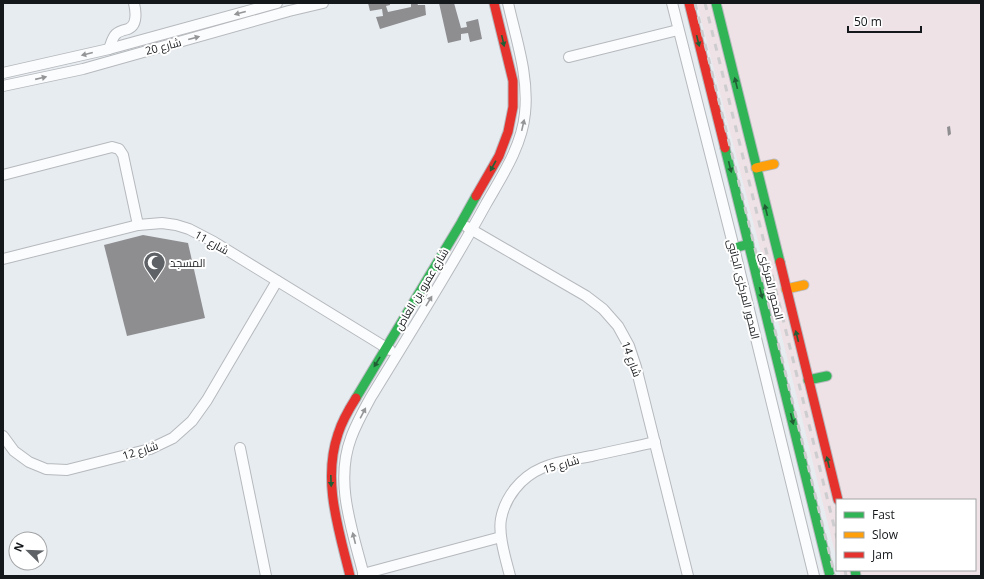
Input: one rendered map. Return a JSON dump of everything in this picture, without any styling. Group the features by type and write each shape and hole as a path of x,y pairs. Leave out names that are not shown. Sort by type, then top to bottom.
{"main road":[{"name":"شارع عمرو بن العاص","path":"350,576 333,501 331,478 332,456 338,434 360,390 461,223 499,156 508,132 513,107 513,82 494,3"},
{"name":"المحور المركزى","path":"689,3 830,576"},
{"name":"المحور المركزى","path":"716,3 838,499"},
{"path":"756,168 774,164"},
{"path":"734,248 749,244"},
{"path":"786,289 804,285"},
{"path":"808,380 827,376"}],"street":[{"path":"109,49 114,36 117,33 132,27 134,24 136,14 134,3"},
{"name":"شارع 20","path":"3,73 109,49 277,3"},
{"name":"شارع 20","path":"3,86 83,69 289,11 323,3"},
{"name":"شارع عمرو بن العاص","path":"363,575 346,499 344,478 345,458 350,439 371,397 472,230 520,140 525,114 526,83 508,3"},
{"name":"المحور المركزى الجانبى","path":"672,3 734,248 814,576"},
{"path":"569,57 678,30"},
{"path":"3,175 112,146 119,149 123,155 138,225"},
{"name":"شارع 11","path":"3,259 138,225 162,223 176,225 189,229 214,242 397,354"},
{"name":"شارع 14","path":"461,223 586,296 603,309 618,326 629,346 636,367 688,576"},
{"name":"شارع 12","path":"3,436 14,451 29,462 46,469 67,470 150,449 173,438 192,421 207,400 277,281"},
{"name":"شارع 15","path":"510,576 501,537 501,520 506,503 515,488 527,477 541,468 560,462 655,442"},
{"path":"240,448 266,576"},
{"path":"363,575 501,537"}],"shaded area":[{"path":"697,3 981,3 981,576 841,576 839,571 976,571 976,499 836,499 836,557 768,280"}],"building":[{"path":"368,3 390,3 390,5 386,6 388,12 411,7 411,3 417,3 418,5 425,5 426,15 380,29 376,17 383,16 382,9 370,11"},
{"path":"439,3 454,3 461,28 467,27 466,22 478,19 482,39 470,42 468,33 461,34 461,40 448,43"},
{"path":"950,126 951,134 948,136 947,127"},
{"name":"المسجد","path":"143,235 188,243 205,318 127,336 104,245"}],"railway":[{"path":"695,3 835,576"},
{"path":"705,3 836,534"},
{"path":"845,571 846,576"}],"traffic: fast":[{"path":"716,3 780,262"},
{"path":"725,148 830,576"},
{"path":"356,398 476,196"},
{"path":"734,248 749,244"},
{"path":"808,380 827,376"},
{"path":"855,571 856,576"}],"traffic: slow":[{"path":"756,168 774,164"},
{"path":"786,289 804,285"}],"traffic: jam":[{"path":"476,196 499,156 508,132 513,107 513,81 494,3"},
{"path":"689,3 725,148"},
{"path":"780,262 838,499"},
{"path":"350,576 337,523 332,487 332,470 333,452 338,434 346,415 356,398"}],"place":[{"name":"المسجد","path":"155,282"}]}
